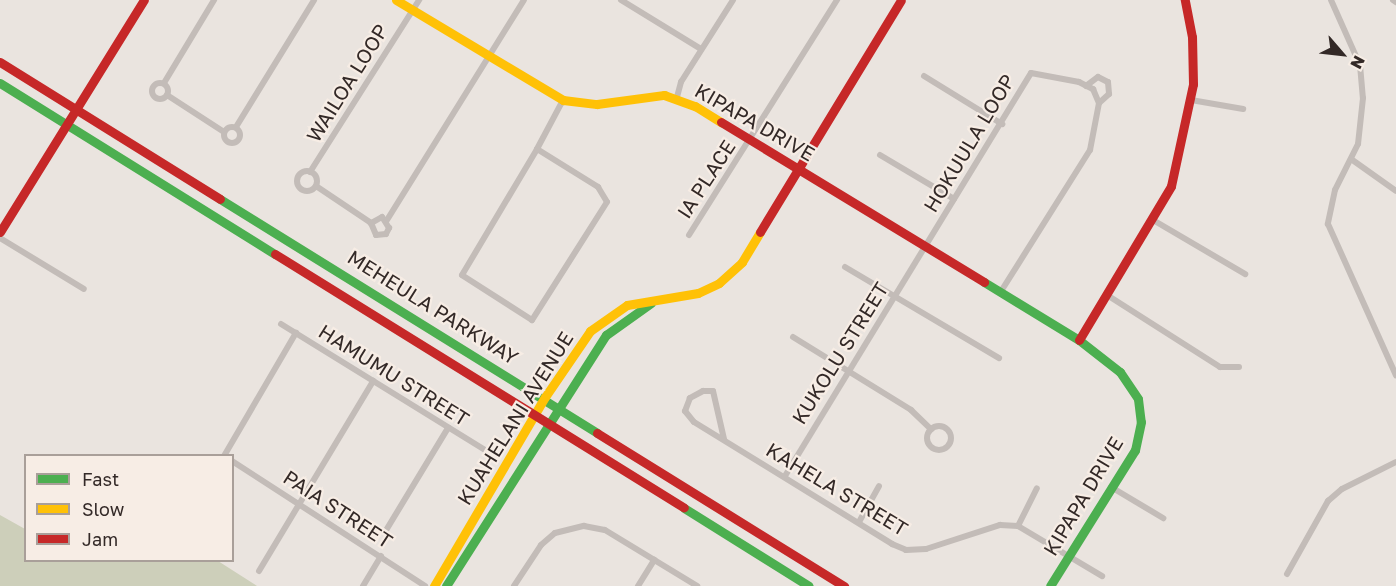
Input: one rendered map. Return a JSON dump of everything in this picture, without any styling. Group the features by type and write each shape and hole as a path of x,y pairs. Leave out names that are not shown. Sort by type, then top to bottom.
{"street":[{"path":"0,232 144,0"},
{"path":"214,0 164,83 167,94 224,132 227,141 236,142 241,135 236,127"},
{"path":"224,132 236,127 314,0"},
{"name":"KIPAPA DRIVE","path":"396,0 488,59 563,100 597,104 647,95 677,97 800,169 925,248 1079,340 1120,372 1138,399 1141,423 1135,450 1050,586"},
{"name":"WAILOA LOOP","path":"316,186 305,191 297,184 300,175 310,172 419,0"},
{"name":"WAILOA LOOP","path":"316,186 371,223 373,233 383,236 389,228 387,220 524,0"},
{"path":"621,0 701,49"},
{"path":"677,97 701,49 733,0"},
{"name":"IA PLACE","path":"689,235 837,0"},
{"name":"KUAHELANI AVENUE","path":"434,586 545,398 601,320 627,304 653,302 698,293 731,273 742,262 901,0"},
{"path":"1079,340 1172,186 1191,100 1194,62 1185,0"},
{"path":"1331,0 1360,65 1362,127 1351,159 1335,190 1328,224 1396,375"},
{"name":"MEHEULA PARKWAY","path":"0,62 545,398 844,586"},
{"name":"HOKUULA LOOP","path":"925,248 1002,124 1031,72 1086,86 1098,77 1108,82 1109,94 1099,103 1095,138 1085,161 1000,293"},
{"path":"924,76 1002,124"},
{"name":"MEHEULA PARKWAY","path":"0,83 809,586"},
{"path":"164,83 154,85 153,94 159,98 167,94"},
{"path":"1086,86 1093,89 1099,103"},
{"path":"537,148 598,187 607,202 532,320 462,275 563,100"},
{"path":"1191,100 1244,109"},
{"path":"880,155 954,199"},
{"path":"1351,159 1396,191"},
{"name":"WAILOA LOOP","path":"310,172 316,178 316,186"},
{"path":"371,223 376,217 387,220"},
{"path":"1153,220 1245,274"},
{"path":"0,238 84,289"},
{"name":"KUKOLU STREET","path":"784,476 925,248"},
{"path":"845,267 999,358"},
{"path":"1107,295 1220,368 1239,367"},
{"name":"KUAHELANI AVENUE","path":"446,586 606,334 653,302"},
{"name":"HAMUMU STREET","path":"281,324 490,453"},
{"path":"225,454 296,333"},
{"path":"793,337 911,410 931,429"},
{"path":"259,571 373,381"},
{"name":"KAHELA STREET","path":"724,439 713,391 703,391 690,398 685,404 689,416 724,439 892,544 915,551 1000,525 1018,526"},
{"path":"940,425 947,429 951,438 947,447 938,450 931,446 927,439 931,429 940,425"},
{"path":"385,532 448,428"},
{"name":"PAIA STREET","path":"234,462 300,502 425,586"},
{"path":"1287,574 1328,501 1342,489 1396,462"},
{"path":"858,522 879,486"},
{"path":"1112,487 1163,519"},
{"path":"1036,488 1018,526 1102,576"},
{"path":"514,586 541,545 568,527 605,530 697,586"},
{"path":"363,586 381,556"},
{"path":"638,586 654,560"}],"green space":[{"path":"0,515 24,528 24,562 220,562 257,586 0,586"}],"traffic: fast":[{"path":"0,83 275,254"},
{"path":"220,199 597,433"},
{"path":"984,282 1079,340 1120,372 1138,399 1141,422 1135,450 1050,586"},
{"path":"446,586 606,335 651,303"},
{"path":"684,508 809,586"}],"traffic: slow":[{"path":"396,0 563,100 597,104 664,95 695,106 721,122"},
{"path":"434,586 545,397 590,331 627,305 698,293 719,283 742,262 760,232"}],"traffic: jam":[{"path":"0,232 144,0"},
{"path":"760,232 901,0"},
{"path":"1079,340 1171,186 1193,84 1192,37 1185,0"},
{"path":"0,62 220,199"},
{"path":"721,122 984,282"},
{"path":"275,254 684,508"},
{"path":"597,433 844,586"}]}
